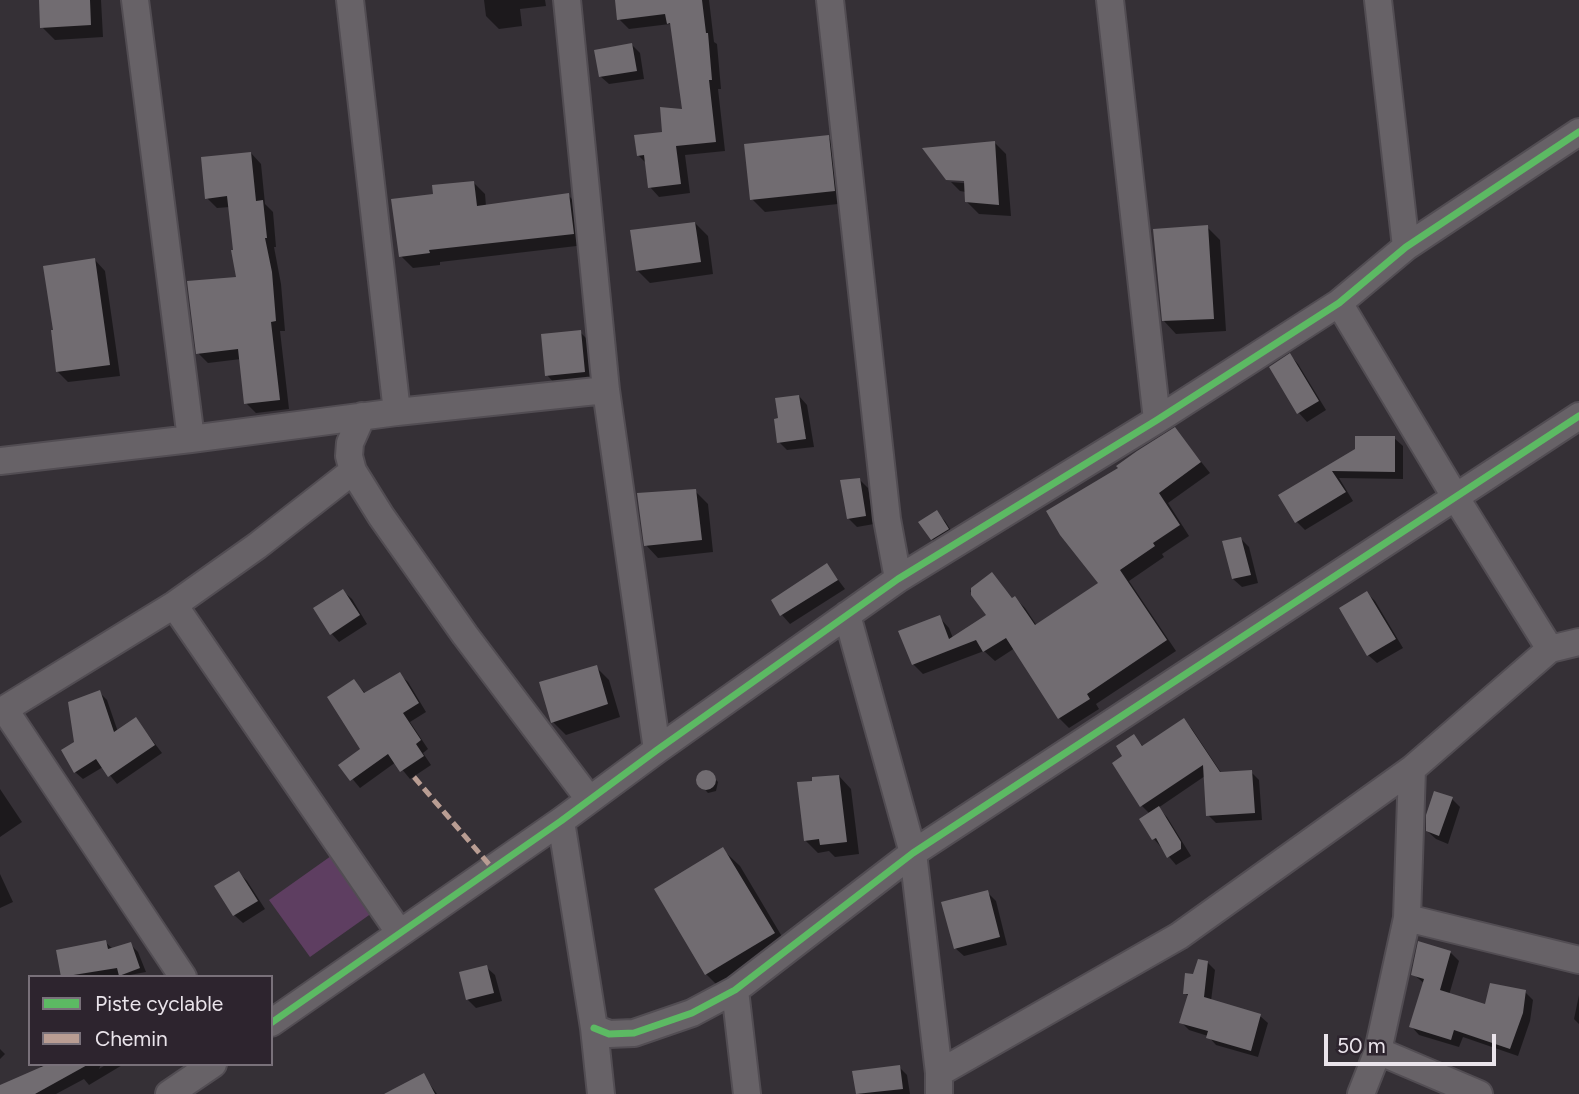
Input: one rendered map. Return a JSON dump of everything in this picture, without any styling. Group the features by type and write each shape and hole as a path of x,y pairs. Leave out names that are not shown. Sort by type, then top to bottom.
{"street":[{"path":"135,0 191,439"},
{"path":"350,0 397,412"},
{"path":"568,0 606,390 657,750"},
{"path":"830,0 887,519 898,579"},
{"path":"1110,0 1157,420"},
{"path":"1378,0 1406,247"},
{"path":"273,1022 561,821 898,579 1157,420 1339,303 1406,247 1579,132"},
{"path":"1339,303 1550,649"},
{"path":"0,461 362,416 606,390"},
{"path":"362,416 350,443 349,456 353,471 381,516 465,635 589,799"},
{"path":"594,1028 609,1034 634,1033 692,1013 735,990 913,853 1579,416"},
{"path":"182,975 2,711 174,604 257,546 353,471"},
{"path":"174,604 399,932"},
{"path":"847,615 913,853 939,1084 1179,936 1412,769 1550,649 1579,642"},
{"path":"1361,1094 1377,1051 1407,918 1412,769"},
{"path":"561,821 594,1028 601,1094"},
{"path":"1407,918 1579,960"},
{"path":"735,990 747,1094"},
{"path":"1377,1051 1479,1094"},
{"path":"175,1092 210,1066"}],"shaded area":[{"path":"331,856 372,913 310,957 269,900"}],"building":[{"path":"39,0 90,0 91,25 40,28"},
{"path":"615,0 702,0 708,33 712,80 709,80 716,142 676,146 681,184 648,188 644,155 637,156 634,135 662,132 660,107 682,109 670,23 667,24 665,14 617,20"},
{"path":"632,43 637,71 599,77 594,50"},
{"path":"829,135 835,191 750,200 744,144"},
{"path":"995,141 999,205 965,202 964,181 946,180 922,148"},
{"path":"251,152 256,201 263,200 265,238 272,272 276,321 271,322 280,400 244,404 238,349 196,354 187,281 236,277 227,196 205,199 201,157"},
{"path":"474,181 477,206 569,193 574,234 429,250 430,253 399,257 391,199 433,194 432,185"},
{"path":"695,222 701,262 636,271 630,230"},
{"path":"1208,225 1214,319 1162,321 1153,229"},
{"path":"95,258 110,365 56,372 53,330 43,266"},
{"path":"581,330 585,372 545,376 541,334"},
{"path":"1290,353 1319,401 1297,414 1269,367"},
{"path":"799,395 806,439 777,443 774,419 778,418 775,398"},
{"path":"1175,427 1201,462 1159,493 1180,525 1120,570 1167,640 1087,694 1090,699 1058,719 1006,638 983,652 976,640 912,665 898,631 940,615 949,639 986,615 971,595 971,588 992,572 1012,598 1015,596 1035,625 1098,583 1060,535 1046,511 1118,468 1116,466"},
{"path":"1355,436 1395,436 1395,472 1332,471 1346,492 1295,523 1278,495 1355,449"},
{"path":"860,478 866,516 847,519 840,480"},
{"path":"696,489 702,540 644,546 637,493"},
{"path":"937,510 949,529 931,540 918,522"},
{"path":"1241,537 1251,575 1232,579 1222,541"},
{"path":"827,563 838,580 780,616 771,600"},
{"path":"343,589 360,615 330,635 313,608"},
{"path":"1367,591 1396,639 1367,656 1339,608"},
{"path":"597,665 608,704 551,723 539,682"},
{"path":"400,672 419,703 403,713 421,740 416,744 424,756 400,772 388,754 350,781 338,765 360,749 327,697 354,679 364,693"},
{"path":"100,690 114,732 136,717 155,745 108,777 96,759 74,773 61,750 74,742 68,702"},
{"path":"1184,718 1220,772 1252,770 1255,813 1206,816 1203,765 1140,807 1112,763 1122,756 1116,746 1134,734 1142,746"},
{"path":"706,770 713,773 716,780 713,787 706,790 699,787 696,780 699,773"},
{"path":"839,775 847,842 820,845 819,839 804,841 797,782 812,781 812,777"},
{"path":"1434,791 1453,797 1439,836 1426,831 1426,815"},
{"path":"1159,806 1181,842 1181,849 1167,858 1156,838 1152,840 1139,819"},
{"path":"723,847 775,933 705,975 654,889"},
{"path":"239,871 258,901 233,916 214,886"},
{"path":"988,890 1000,937 954,949 941,902"},
{"path":"106,940 108,949 131,942 140,968 122,975 119,975 117,968 61,975 56,950"},
{"path":"1418,941 1451,951 1440,990 1485,1004 1490,983 1526,990 1523,1013 1510,1049 1454,1030 1451,1040 1409,1027 1424,979 1411,975"},
{"path":"1198,959 1208,961 1204,997 1261,1014 1251,1051 1206,1038 1208,1031 1179,1023 1188,994 1183,994 1185,973 1193,974"},
{"path":"487,965 494,993 466,1000 459,972"},
{"path":"900,1065 903,1089 856,1094 852,1071"},
{"path":"43,1066 85,1066 35,1094 0,1094 0,1085"},
{"path":"424,1073 435,1094 384,1094"}],"marked path":[{"path":"414,777 493,869"}],"cycle path":[{"path":"273,1022 561,821 898,579 1157,420 1339,303 1406,247 1579,132"},
{"path":"594,1028 609,1034 634,1033 692,1013 735,990 913,853 1579,416"}]}
